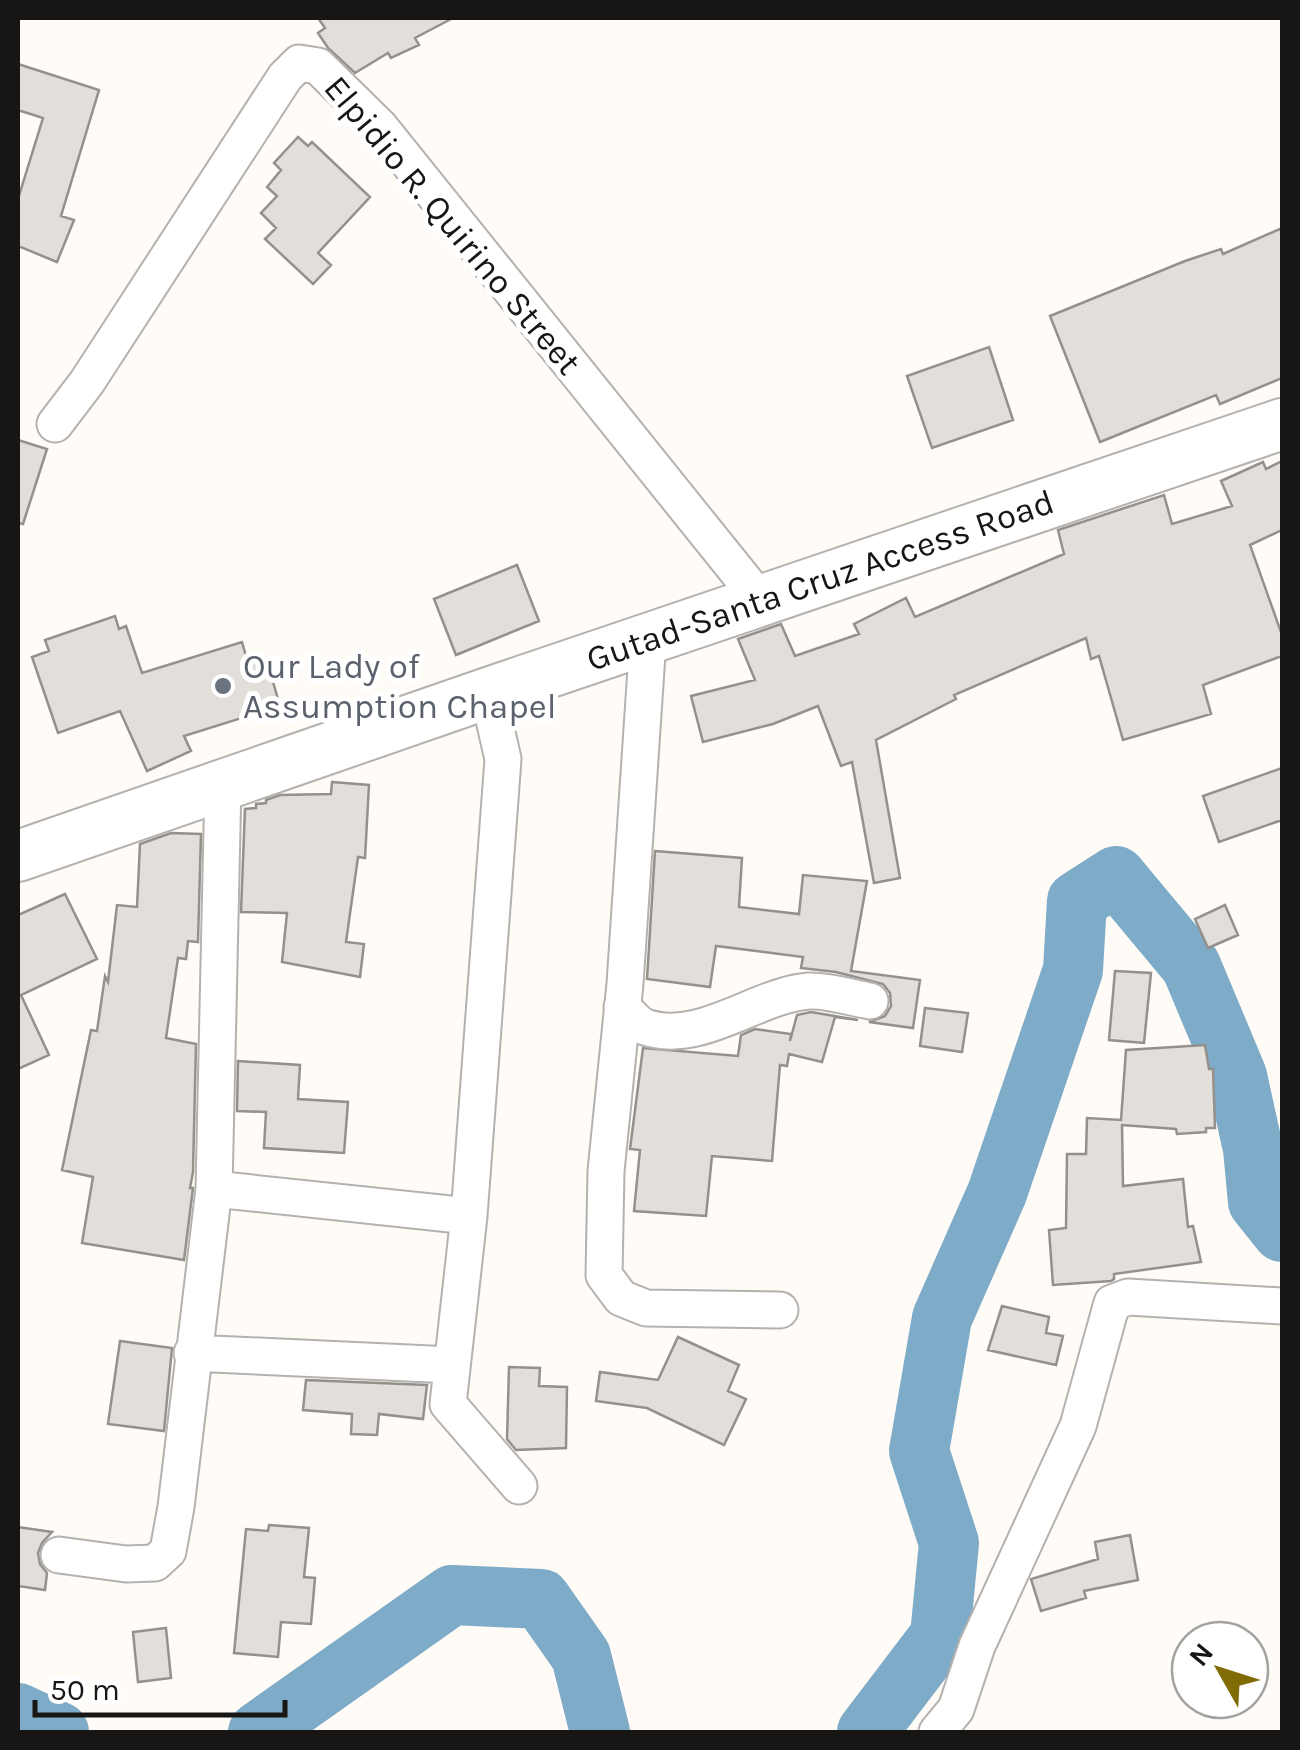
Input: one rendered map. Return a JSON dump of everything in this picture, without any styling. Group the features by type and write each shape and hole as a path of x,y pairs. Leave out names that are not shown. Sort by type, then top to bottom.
{"main road":[{"name":"Gutad-Santa Cruz Access Road","path":"18,856 488,692 1282,424"}],"street":[{"name":"Elpidio R. Quirino Street","path":"55,424 88,382 285,77 298,63 311,63 380,127 761,600"},
{"path":"648,639 622,1007 606,1171 604,1274 621,1298 646,1308 780,1310"},
{"path":"488,692 503,759 469,1216 448,1404 518,1486"},
{"path":"60,1555 126,1564 155,1563 168,1550 214,1189 223,784"},
{"path":"622,1007 643,1026 664,1029 705,1026 768,1000 811,990 870,1001"},
{"path":"214,1189 469,1216"},
{"path":"938,1732 956,1709 977,1646 1078,1426 1112,1303 1128,1297 1282,1306"},
{"path":"192,1353 452,1365"}],"building":[{"path":"318,18 453,18 415,38 419,45 391,58 388,53 355,73 328,48 318,33 325,28"},
{"path":"18,64 99,90 61,216 74,220 57,262 18,246 18,199 43,118 18,110"},
{"path":"298,137 308,146 312,142 370,197 318,253 331,265 313,284 265,239 276,228 261,213 277,196 267,187 281,170 274,163"},
{"path":"1282,228 1282,378 1220,404 1216,395 1100,442 1050,316 1185,261 1221,249 1223,254"},
{"path":"989,347 1013,420 932,448 907,376"},
{"path":"18,440 47,449 23,524 18,523"},
{"path":"1282,461 1282,530 1250,545 1282,635 1282,656 1203,685 1211,714 1123,740 1099,656 1091,659 1086,638 954,695 956,699 876,740 900,878 874,883 852,762 841,766 818,706 773,724 703,742 691,696 755,680 738,639 781,624 795,656 859,634 854,624 906,598 915,617 1064,554 1058,530 1164,495 1172,524 1232,506 1221,481 1263,462 1266,469"},
{"path":"517,565 539,621 456,655 434,599"},
{"path":"115,616 119,629 126,626 142,673 242,642 248,663 266,658 280,706 184,736 191,751 147,771 120,711 58,733 32,657 49,651 45,640"},
{"path":"1282,768 1282,820 1219,842 1203,796"},
{"path":"332,782 369,785 365,858 358,857 346,942 364,944 360,977 282,962 287,913 241,912 245,809 256,808 256,804 280,795 331,794"},
{"path":"171,833 201,834 198,942 188,941 186,959 178,958 166,1038 196,1044 193,1188 184,1260 82,1243 93,1177 62,1170 91,1030 97,1031 105,976 108,982 117,905 137,907 140,844"},
{"path":"655,851 742,858 739,907 799,914 803,875 867,881 851,971 920,980 913,1028 869,1022 885,1016 891,1006 890,993 883,984 801,968 803,957 716,946 710,987 647,979"},
{"path":"65,894 97,959 21,995 49,1055 18,1069 18,915"},
{"path":"1225,905 1238,935 1208,948 1195,919"},
{"path":"1115,971 1151,973 1144,1043 1109,1040"},
{"path":"925,1008 968,1013 962,1052 920,1046"},
{"path":"811,1012 858,1020 835,1017 822,1062 789,1054 787,1066 780,1065 772,1161 712,1156 706,1216 634,1211 640,1150 630,1149 643,1048 738,1056 741,1035 755,1029 791,1034 790,1041 797,1015"},
{"path":"1205,1045 1209,1069 1213,1069 1215,1128 1177,1134 1176,1129 1122,1125 1123,1186 1183,1179 1188,1227 1193,1226 1201,1262 1114,1274 1111,1281 1053,1285 1049,1230 1066,1228 1067,1154 1086,1154 1087,1118 1121,1120 1126,1050"},
{"path":"238,1061 300,1065 298,1099 348,1102 344,1153 264,1148 266,1112 237,1111"},
{"path":"1002,1306 1049,1317 1046,1333 1063,1336 1056,1365 988,1350"},
{"path":"678,1337 739,1365 728,1391 746,1399 724,1445 647,1408 596,1401 600,1372 658,1380"},
{"path":"120,1341 172,1348 164,1431 108,1424"},
{"path":"509,1367 540,1368 539,1386 567,1387 566,1448 516,1450 507,1439"},
{"path":"306,1380 427,1385 423,1419 379,1414 377,1435 351,1434 352,1414 303,1410"},
{"path":"269,1525 309,1528 304,1577 315,1578 311,1624 281,1622 278,1657 234,1653 246,1529 268,1531"},
{"path":"18,1527 52,1532 38,1553 47,1573 45,1590 18,1586"},
{"path":"1130,1535 1138,1580 1084,1591 1086,1598 1041,1611 1031,1579 1098,1559 1095,1542"},
{"path":"166,1628 171,1678 138,1682 133,1632"}],"waterway":[{"path":"867,1732 940,1636 949,1543 919,1451 942,1318 997,1193 1073,970 1077,901 1116,876 1191,966 1237,1076 1253,1149 1258,1202 1282,1232"},
{"path":"258,1732 452,1595 541,1599 581,1656 600,1732"},
{"path":"18,1713 59,1732"}],"place":[{"name":"Our Lady of Assumption Chapel","path":"223,686"}]}
